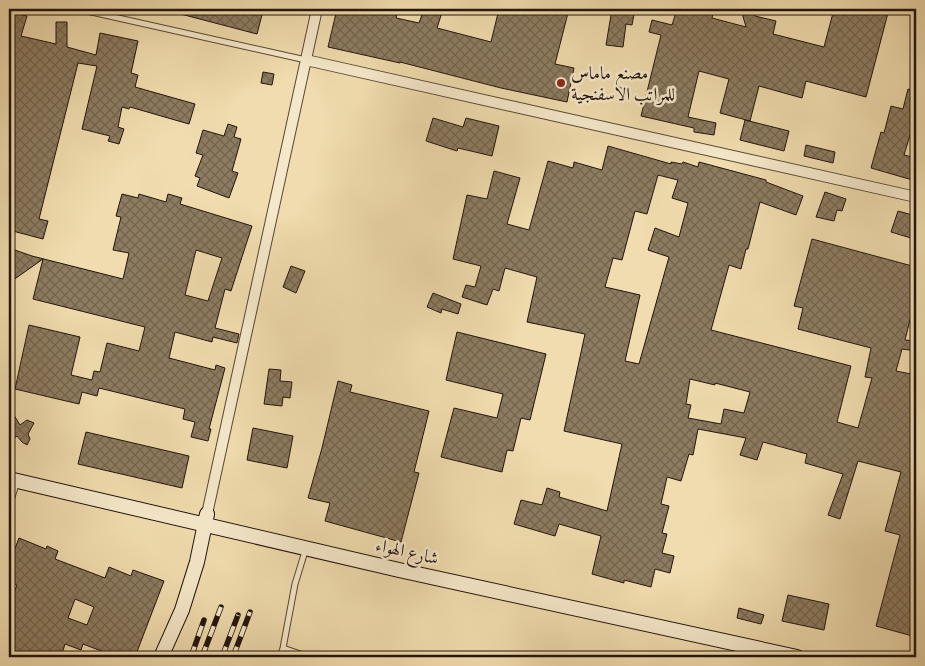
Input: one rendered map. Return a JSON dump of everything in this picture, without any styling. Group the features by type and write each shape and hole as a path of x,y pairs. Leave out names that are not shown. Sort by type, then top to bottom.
{"street":[{"path":"161,657 182,610 197,562 317,9"},
{"path":"306,60 916,197"},
{"name":"شارع الهواء","path":"13,480 206,519 306,548 797,657"}],"lane":[{"path":"78,9 306,60"},
{"path":"9,507 13,480"},
{"path":"280,657 295,584 306,548"},
{"path":"283,648 309,657"}],"building":[{"path":"173,9 254,9 263,11 257,34 173,12"},
{"path":"337,9 359,9 377,13 378,9 398,9 396,18 419,23 424,9 443,9 437,28 491,42 499,9 569,9 555,64 574,68 567,102 501,88 400,62 328,47"},
{"path":"612,9 635,9 632,25 626,24 623,47 606,45"},
{"path":"677,9 714,9 712,18 746,27 742,13 753,9 755,16 776,21 773,34 824,47 834,9 889,9 866,97 806,81 802,98 759,86 750,121 720,113 729,79 699,71 688,117 716,123 714,135 694,132 694,128 641,116 661,35 649,32 652,20 672,25"},
{"path":"9,11 27,16 21,36 56,44 56,22 67,22 67,47 96,55 100,33 138,41 131,73 138,75 135,87 195,104 189,124 130,107 129,109 122,107 118,127 124,129 119,144 108,141 110,136 82,129 97,66 78,63 39,219 48,221 43,239 9,230"},
{"path":"263,72 274,74 272,85 261,83"},
{"path":"908,89 916,91 916,134 911,132 904,155 916,158 916,181 871,168 881,132 884,133 891,106 903,109"},
{"path":"433,118 463,127 466,118 499,126 492,156 458,148 457,151 426,141"},
{"path":"745,120 789,131 784,151 740,140"},
{"path":"228,124 237,127 234,137 241,139 232,171 238,173 229,198 197,186 200,178 195,176 203,155 196,153 203,130 224,136"},
{"path":"806,145 835,152 833,163 804,156"},
{"path":"608,146 671,164 671,162 682,164 683,162 698,167 699,162 766,180 766,182 803,196 796,215 760,202 741,269 729,265 711,330 851,366 837,422 858,428 872,378 865,377 871,348 798,329 803,308 794,306 812,239 916,267 916,296 905,340 916,341 916,351 902,349 896,371 916,375 914,384 916,384 916,637 876,626 900,535 885,531 901,472 858,461 840,519 828,515 843,474 805,463 807,454 763,442 757,460 740,455 746,438 698,429 693,455 689,454 681,481 667,477 661,504 669,506 662,533 667,534 662,553 674,556 670,573 655,569 651,587 624,580 624,583 592,574 601,536 559,524 555,536 514,524 521,500 542,505 547,488 560,492 559,497 607,511 622,444 564,431 585,334 527,322 537,277 505,268 499,291 493,289 487,305 462,297 466,285 475,287 481,266 453,259 467,195 487,199 494,171 520,178 507,224 529,230 548,161 573,168 574,162 602,170","holes":["658,175 678,180 672,198 688,203 679,237 655,228 648,250 669,257 639,364 625,361 640,295 605,287 613,258 622,260 635,211 647,214","690,379 750,392 744,413 724,409 721,424 688,418 691,405 686,404"]},
{"path":"825,192 846,199 842,211 837,210 834,221 816,217"},
{"path":"122,194 138,198 139,194 166,202 168,194 182,198 180,204 252,226 231,291 225,289 215,328 239,334 237,343 213,337 212,342 175,332 169,358 215,370 216,365 225,368 209,429 211,429 208,441 191,437 195,422 183,419 185,409 99,388 97,396 82,392 79,404 15,389 29,325 80,337 71,375 92,380 94,371 100,372 107,343 139,351 145,327 33,299 43,259 9,283 9,248 32,256 123,279 129,253 113,250 121,217 116,216","holes":["196,250 222,258 208,301 185,295"]},
{"path":"898,211 916,216 911,238 891,232"},
{"path":"291,266 305,271 296,293 283,287"},
{"path":"433,293 461,304 458,314 442,309 441,313 427,307"},
{"path":"457,332 546,354 530,420 521,418 513,451 507,450 502,472 441,457 454,408 497,418 503,394 446,380"},
{"path":"269,369 281,370 280,381 292,382 290,398 283,397 282,406 264,404"},
{"path":"338,381 352,385 350,392 429,411 414,472 419,473 401,542 325,521 330,503 308,498"},
{"path":"9,407 20,425 27,420 34,423 28,434 30,439 27,445 17,436 9,442"},
{"path":"253,428 293,436 287,468 247,460"},
{"path":"86,432 189,456 182,488 78,464"},
{"path":"19,538 46,549 47,546 58,551 55,559 105,578 109,567 131,576 133,570 164,581 135,657 117,657 83,644 81,650 65,644 61,657 17,657 9,654 9,605 17,585 9,582 9,564","holes":["75,599 94,607 87,625 68,618"]},
{"path":"788,595 829,604 824,630 782,621"},
{"path":"739,608 764,615 761,624 737,618"}],"railway":[{"path":"202,657 221,607"},
{"path":"233,657 250,612"},
{"path":"222,657 238,615"},
{"path":"191,657 204,620"}],"place":[{"name":"مصنع ماماس للمراتب الاسفنجية","path":"561,83"}]}
